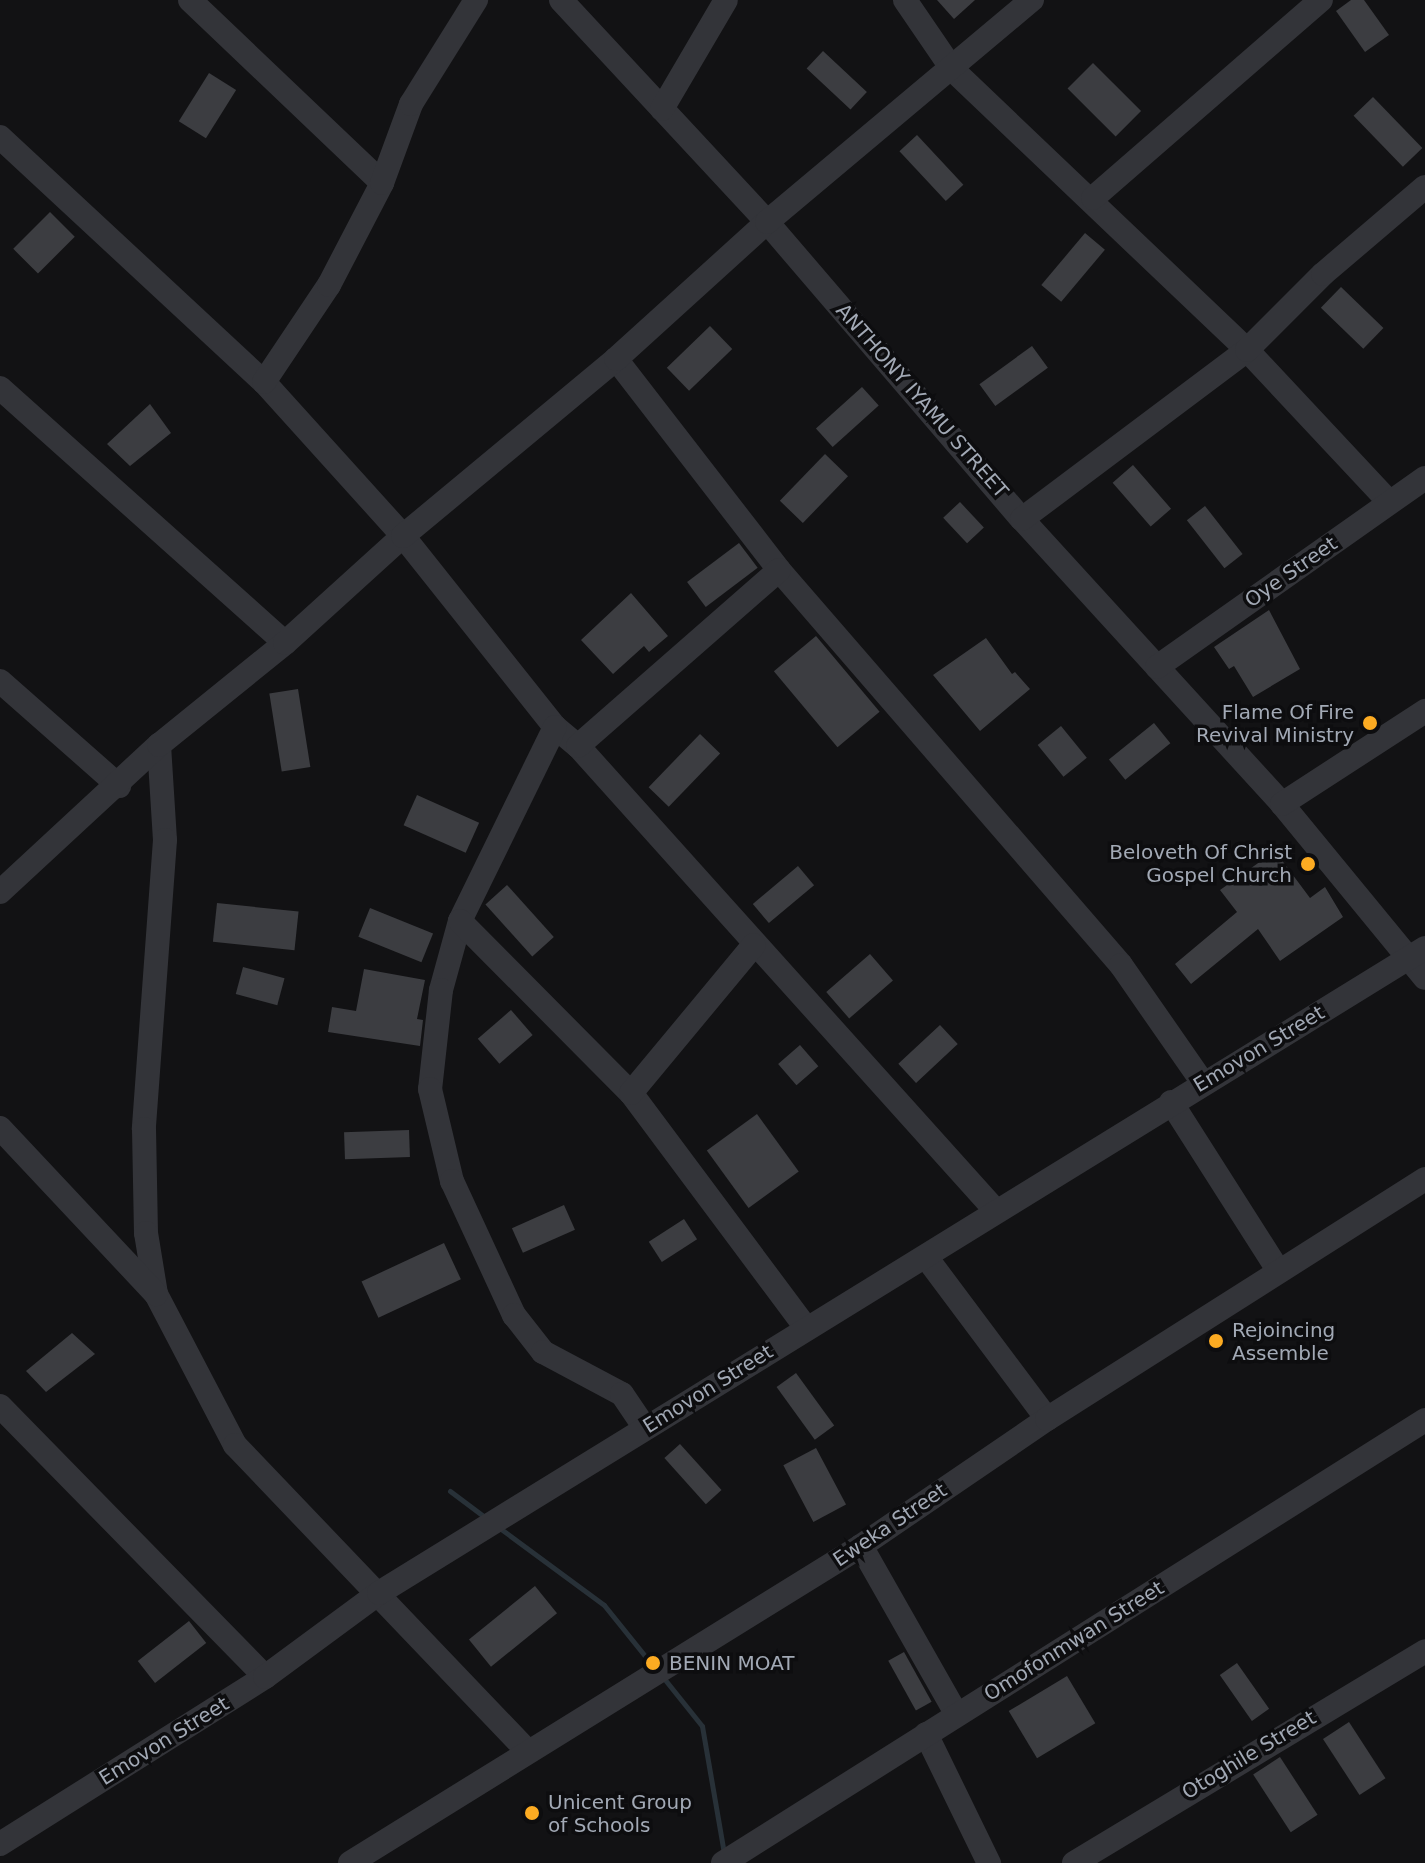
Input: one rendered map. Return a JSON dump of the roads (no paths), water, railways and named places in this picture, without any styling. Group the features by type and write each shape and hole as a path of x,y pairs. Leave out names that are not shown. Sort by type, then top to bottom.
{"street":[{"path":"190,0 382,183"},
{"path":"264,382 329,285 382,183 411,104 476,0"},
{"name":"ANTHONY IYAMU STREET","path":"561,0 767,222 1022,519 1282,804"},
{"path":"662,109 726,0"},
{"path":"905,0 952,69 1093,198 1247,350 1389,502"},
{"path":"0,892 119,786 159,745 285,643 403,536 616,359 767,222 1032,0"},
{"path":"1093,198 1321,0"},
{"path":"0,137 264,382 403,536 555,727 578,746 995,1210"},
{"path":"1022,519 1247,350 1323,274 1425,187"},
{"path":"616,359 779,570 1121,965 1203,1083"},
{"path":"1,392 285,643"},
{"name":"Oye Street","path":"1157,667 1425,478"},
{"path":"578,746 779,570"},
{"path":"0,681 119,786"},
{"path":"1425,711 1282,804 1416,953 1425,978"},
{"path":"555,727 460,921 441,990 430,1089 452,1181 514,1315 543,1352 608,1383 634,1407 645,1428"},
{"path":"156,1294 146,1233 144,1129 165,840 159,745"},
{"path":"460,921 631,1093 806,1328"},
{"path":"631,1093 754,945"},
{"name":"Emovon Street","path":"0,1844 265,1677 379,1593 926,1257 995,1210 1416,953"},
{"path":"1171,1102 1278,1270"},
{"path":"0,1128 156,1294 235,1445 528,1752"},
{"name":"Eweka Street","path":"350,1863 861,1546 1047,1419 1425,1179"},
{"path":"926,1257 1047,1419"},
{"path":"0,1406 265,1677"},
{"name":"Omofonmwan Street","path":"723,1863 1425,1420"},
{"path":"861,1546 957,1715"},
{"name":"Otoghile Street","path":"1074,1863 1425,1651"},
{"path":"926,1734 989,1863"}],"waterway":[{"path":"450,1491 486,1518"},
{"path":"501,1529 604,1605 653,1666"},
{"name":"BENIN MOAT","path":"662,1676 702,1726 724,1854"}],"place":[{"name":"Flame Of Fire Revival Ministry","path":"1370,723"},
{"name":"Beloveth Of Christ Gospel Church","path":"1308,864"},
{"name":"Rejoincing Assemble","path":"1216,1341"},
{"name":"BENIN MOAT","path":"653,1663"},
{"name":"Unicent Group of Schools","path":"532,1813"}]}
